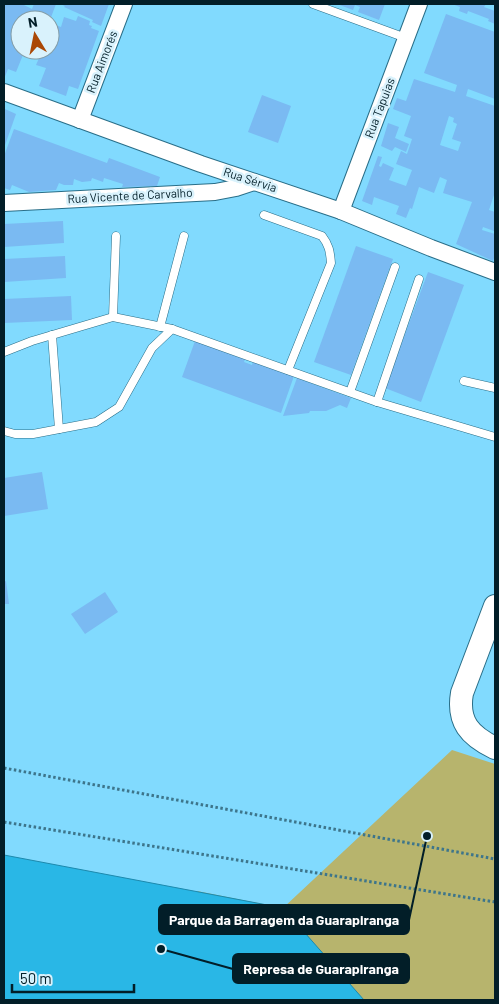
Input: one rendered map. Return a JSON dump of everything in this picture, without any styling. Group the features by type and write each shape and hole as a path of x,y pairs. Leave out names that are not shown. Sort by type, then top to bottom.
{"street":[{"name":"Rua Aimorés","path":"80,120 124,4"},
{"name":"Rua Tapuias","path":"341,211 419,4"},
{"name":"Rua Sérvia","path":"4,92 254,182 341,211 495,272"},
{"name":"Rua Vicente de Carvalho","path":"4,203 215,192 254,182"},
{"path":"495,606 462,693 460,706 463,720 472,733 480,741 495,748"}],"lane":[{"path":"313,4 406,38"},
{"path":"264,214 322,236 328,242 330,249 331,263 288,370"},
{"path":"113,317 116,236"},
{"path":"160,327 184,236"},
{"path":"350,392 395,267"},
{"path":"377,402 419,279"},
{"path":"4,352 32,341 113,317 172,330 377,402 495,438"},
{"path":"4,431 15,434 33,434 96,422 119,407 152,348 172,330"},
{"path":"52,335 59,429"},
{"path":"464,381 495,388"}],"path":[{"path":"4,768 495,859"},
{"path":"4,822 495,902"}],"shaded area":[{"path":"452,750 495,764 495,1000 283,1000 197,891 283,908"}],"water":[{"path":"4,855 283,908 364,1000 4,1000"}],"building":[{"path":"4,4 25,4 32,9 34,4 56,4 54,10 10,10 10,60 21,60 16,72 8,69 4,79"},
{"path":"60,4 109,4 101,26 92,22 93,20"},
{"path":"337,4 385,4 379,20 358,12 360,7 355,5 353,10"},
{"path":"452,4 486,4 484,7 495,11 495,24 488,21 489,19 468,11 467,14 459,11 460,7"},
{"path":"446,14 495,32 495,99 468,89 466,96 495,106 495,192 489,210 495,212 495,228 494,231 483,227 482,230 495,234 495,255 493,261 456,244 472,202 443,193 447,180 440,177 434,193 419,187 412,209 410,208 406,218 396,214 399,206 374,197 372,205 362,201 378,156 382,157 379,166 381,167 383,163 394,168 389,180 406,186 412,170 396,164 401,151 407,154 412,139 404,136 411,116 393,109 397,98 406,101 414,79 455,92 457,85 424,73","holes":["449,116 454,118 453,122 457,124 452,139 461,142 458,151 440,145"]},
{"path":"78,16 90,21 89,25 92,26 91,28 99,31 78,89 69,86 66,96 39,86 46,68 36,65 38,60 60,60 60,27 64,17 76,21"},
{"path":"262,95 291,106 278,143 248,132"},
{"path":"5,109 16,114 4,148 4,113"},
{"path":"388,123 399,127 395,138 409,144 406,152 395,147 392,151 381,146"},
{"path":"14,129 107,163 109,158 160,177 157,186 122,187 123,184 104,178 103,182 92,178 91,181 82,182 74,179 73,185 59,183 56,190 29,192 12,185 10,190 4,188 4,156"},
{"path":"63,221 64,243 4,247 4,224"},
{"path":"356,246 393,259 351,375 314,362"},
{"path":"65,256 66,278 4,282 4,259"},
{"path":"428,272 464,285 421,402 385,388"},
{"path":"71,296 72,320 4,323 4,299"},
{"path":"195,341 245,359 244,362 252,365 253,362 294,376 281,413 182,377"},
{"path":"297,378 351,398 347,408 340,405 326,411 310,411 309,413 283,416"},
{"path":"42,472 48,509 4,516 4,478"},
{"path":"6,581 9,604 4,604 4,582"},
{"path":"105,592 118,612 85,634 71,614"}],"place":[{"name":"Parque da Barragem da Guarapiranga","path":"427,836"},
{"name":"Represa de Guarapiranga","path":"161,949"}]}
